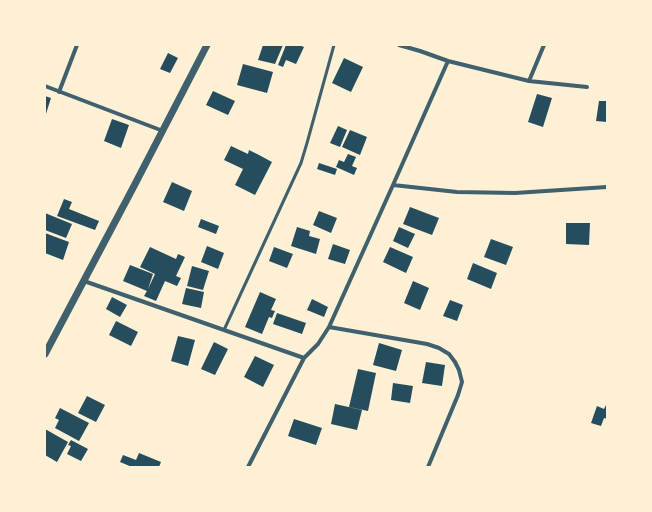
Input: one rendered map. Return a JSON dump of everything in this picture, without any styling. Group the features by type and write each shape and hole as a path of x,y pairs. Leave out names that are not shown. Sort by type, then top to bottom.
{"street":[{"path":"59,92 77,45"},
{"path":"45,354 208,45"},
{"path":"399,45 448,61 529,81 586,87"},
{"path":"529,81 544,45"},
{"path":"248,467 304,358 318,344 328,327 448,61"},
{"path":"45,86 163,131"},
{"path":"393,185 457,192 515,194 607,186"},
{"path":"84,280 304,358"},
{"path":"328,327 427,344 448,354 456,362 462,382 428,467"}],"lane":[{"path":"224,330 301,163 308,143 334,45"}],"building":[{"path":"263,45 283,45 275,64 258,60"},
{"path":"286,45 299,45 304,47 296,64 286,60 283,67 278,65"},
{"path":"168,53 178,58 170,73 160,69"},
{"path":"344,58 363,67 351,92 332,83"},
{"path":"243,64 273,72 267,93 237,85"},
{"path":"213,91 235,101 228,115 206,105"},
{"path":"537,94 552,98 543,127 528,122"},
{"path":"45,96 51,98 45,117"},
{"path":"599,101 607,101 607,122 596,121"},
{"path":"112,119 129,125 121,148 104,141"},
{"path":"338,126 347,130 340,147 330,143"},
{"path":"350,130 367,137 360,155 342,147"},
{"path":"231,146 248,154 249,150 272,162 255,195 235,185 243,169 224,160"},
{"path":"348,154 356,157 352,166 357,168 354,175 336,167 339,160 344,162"},
{"path":"319,163 337,169 335,175 317,169"},
{"path":"172,182 192,191 184,211 163,202"},
{"path":"64,199 72,202 69,209 99,221 95,230 57,216"},
{"path":"410,207 439,218 432,235 403,224"},
{"path":"319,211 337,218 331,233 313,225"},
{"path":"45,213 72,224 66,238 45,230"},
{"path":"201,219 219,226 216,234 198,227"},
{"path":"566,223 590,223 589,245 566,244"},
{"path":"297,227 310,231 309,236 320,239 316,254 291,246"},
{"path":"399,227 415,234 408,248 393,241"},
{"path":"45,233 69,242 63,260 45,253"},
{"path":"491,239 513,247 506,265 484,257"},
{"path":"333,244 350,250 345,264 328,259"},
{"path":"207,246 224,253 218,269 201,262"},
{"path":"150,247 176,259 178,254 185,257 176,276 181,278 177,286 165,281 156,301 144,296 147,291 123,281 130,265 153,274 148,289 155,274 140,267"},
{"path":"274,247 293,254 287,268 269,261"},
{"path":"390,247 413,257 406,273 383,262"},
{"path":"473,263 497,273 491,289 467,279"},
{"path":"192,266 209,271 203,290 187,286"},
{"path":"413,281 429,288 420,310 404,303"},
{"path":"186,288 204,292 201,308 182,304"},
{"path":"260,292 276,299 271,310 275,311 272,318 269,317 262,334 245,327"},
{"path":"112,297 127,305 120,317 106,309"},
{"path":"312,299 328,307 324,317 307,310"},
{"path":"450,300 463,305 457,321 443,316"},
{"path":"277,313 306,323 302,334 273,324"},
{"path":"116,321 138,332 131,346 109,335"},
{"path":"178,336 195,340 188,366 171,361"},
{"path":"214,342 228,349 215,375 201,369"},
{"path":"379,343 402,350 396,371 373,365"},
{"path":"255,356 274,365 263,387 244,377"},
{"path":"426,362 445,365 442,386 422,383"},
{"path":"358,369 376,373 368,411 349,407"},
{"path":"393,383 413,386 410,403 391,400"},
{"path":"87,396 105,405 96,422 78,413"},
{"path":"607,403 607,419 604,418 601,426 591,423 597,406 604,409"},
{"path":"335,404 362,410 357,430 331,424"},
{"path":"60,408 89,423 79,441 55,428 59,420 55,418"},
{"path":"294,419 322,428 316,445 288,436"},
{"path":"45,429 68,442 57,462 45,455"},
{"path":"71,440 88,449 81,461 67,454 71,446 68,445"},
{"path":"139,453 161,462 159,467 132,467 120,462 123,455 136,460"}]}
